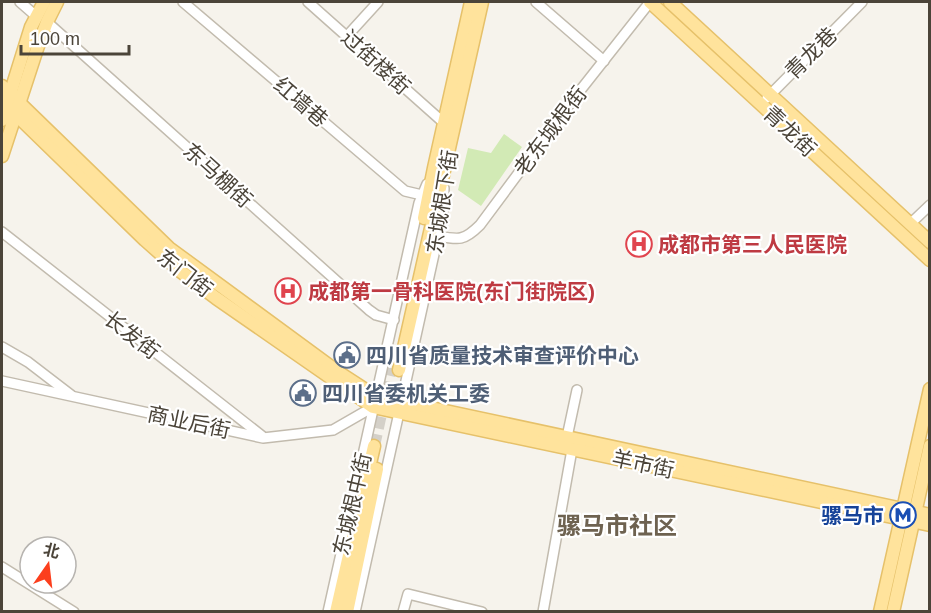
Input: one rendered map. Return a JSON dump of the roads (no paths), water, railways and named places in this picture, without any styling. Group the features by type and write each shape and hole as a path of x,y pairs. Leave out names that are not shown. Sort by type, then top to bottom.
{"main road":[{"path":"2,156 17,110 44,2"},
{"path":"2,120 5,97 41,19 57,2"},
{"name":"东城根下街","path":"439,169 444,123 471,2"},
{"name":"东城根下街","path":"439,169 482,2"},
{"name":"青龙街","path":"650,2 930,260"},
{"name":"青龙街","path":"670,2 930,242"},
{"name":"东门街","path":"5,97 169,248 374,401"},
{"path":"395,369 439,169"},
{"path":"893,612 930,389"},
{"name":"羊市街","path":"374,401 908,515"},
{"path":"880,612 930,446"},
{"path":"336,612 378,447 347,612"},
{"path":"908,515 930,515"},
{"path":"908,515 930,525"}],"street":[{"name":"东马棚街","path":"20,2 369,310 376,315 394,320"},
{"name":"红墙巷","path":"183,2 405,191 422,195"},
{"name":"过街楼街","path":"308,2 444,123"},
{"path":"347,36 378,2"},
{"path":"536,2 604,62"},
{"name":"老东城根街","path":"438,236 460,239 480,225 575,97 650,2"},
{"name":"青龙巷","path":"761,104 862,2"},
{"name":"东城根下街","path":"374,401 422,195 439,169"},
{"name":"东城根下街","path":"400,407 443,210 439,169"},
{"path":"910,224 930,205"},
{"name":"长发街","path":"2,232 263,438"},
{"path":"2,347 28,362 74,397"},
{"name":"商业后街","path":"2,381 263,438 333,430 374,401"},
{"path":"543,612 571,442 577,390"},
{"name":"东城根中街","path":"328,612 374,401"},
{"name":"东城根中街","path":"355,612 400,407"},
{"path":"2,567 74,612"},
{"path":"403,612 408,594 482,612"}],"tunnel":[{"path":"374,446 391,368"}],"place":[{"name":"成都市第三人民医院","path":"639,244"},
{"name":"成都第一骨科医院(东门街院区)","path":"288,291"},
{"name":"四川省质量技术审查评价中心","path":"347,355"},
{"name":"四川省委机关工委","path":"303,393"},
{"name":"骡马市","path":"903,515"}],"district":[{"name":"骡马市社区","path":"617,525"}]}
